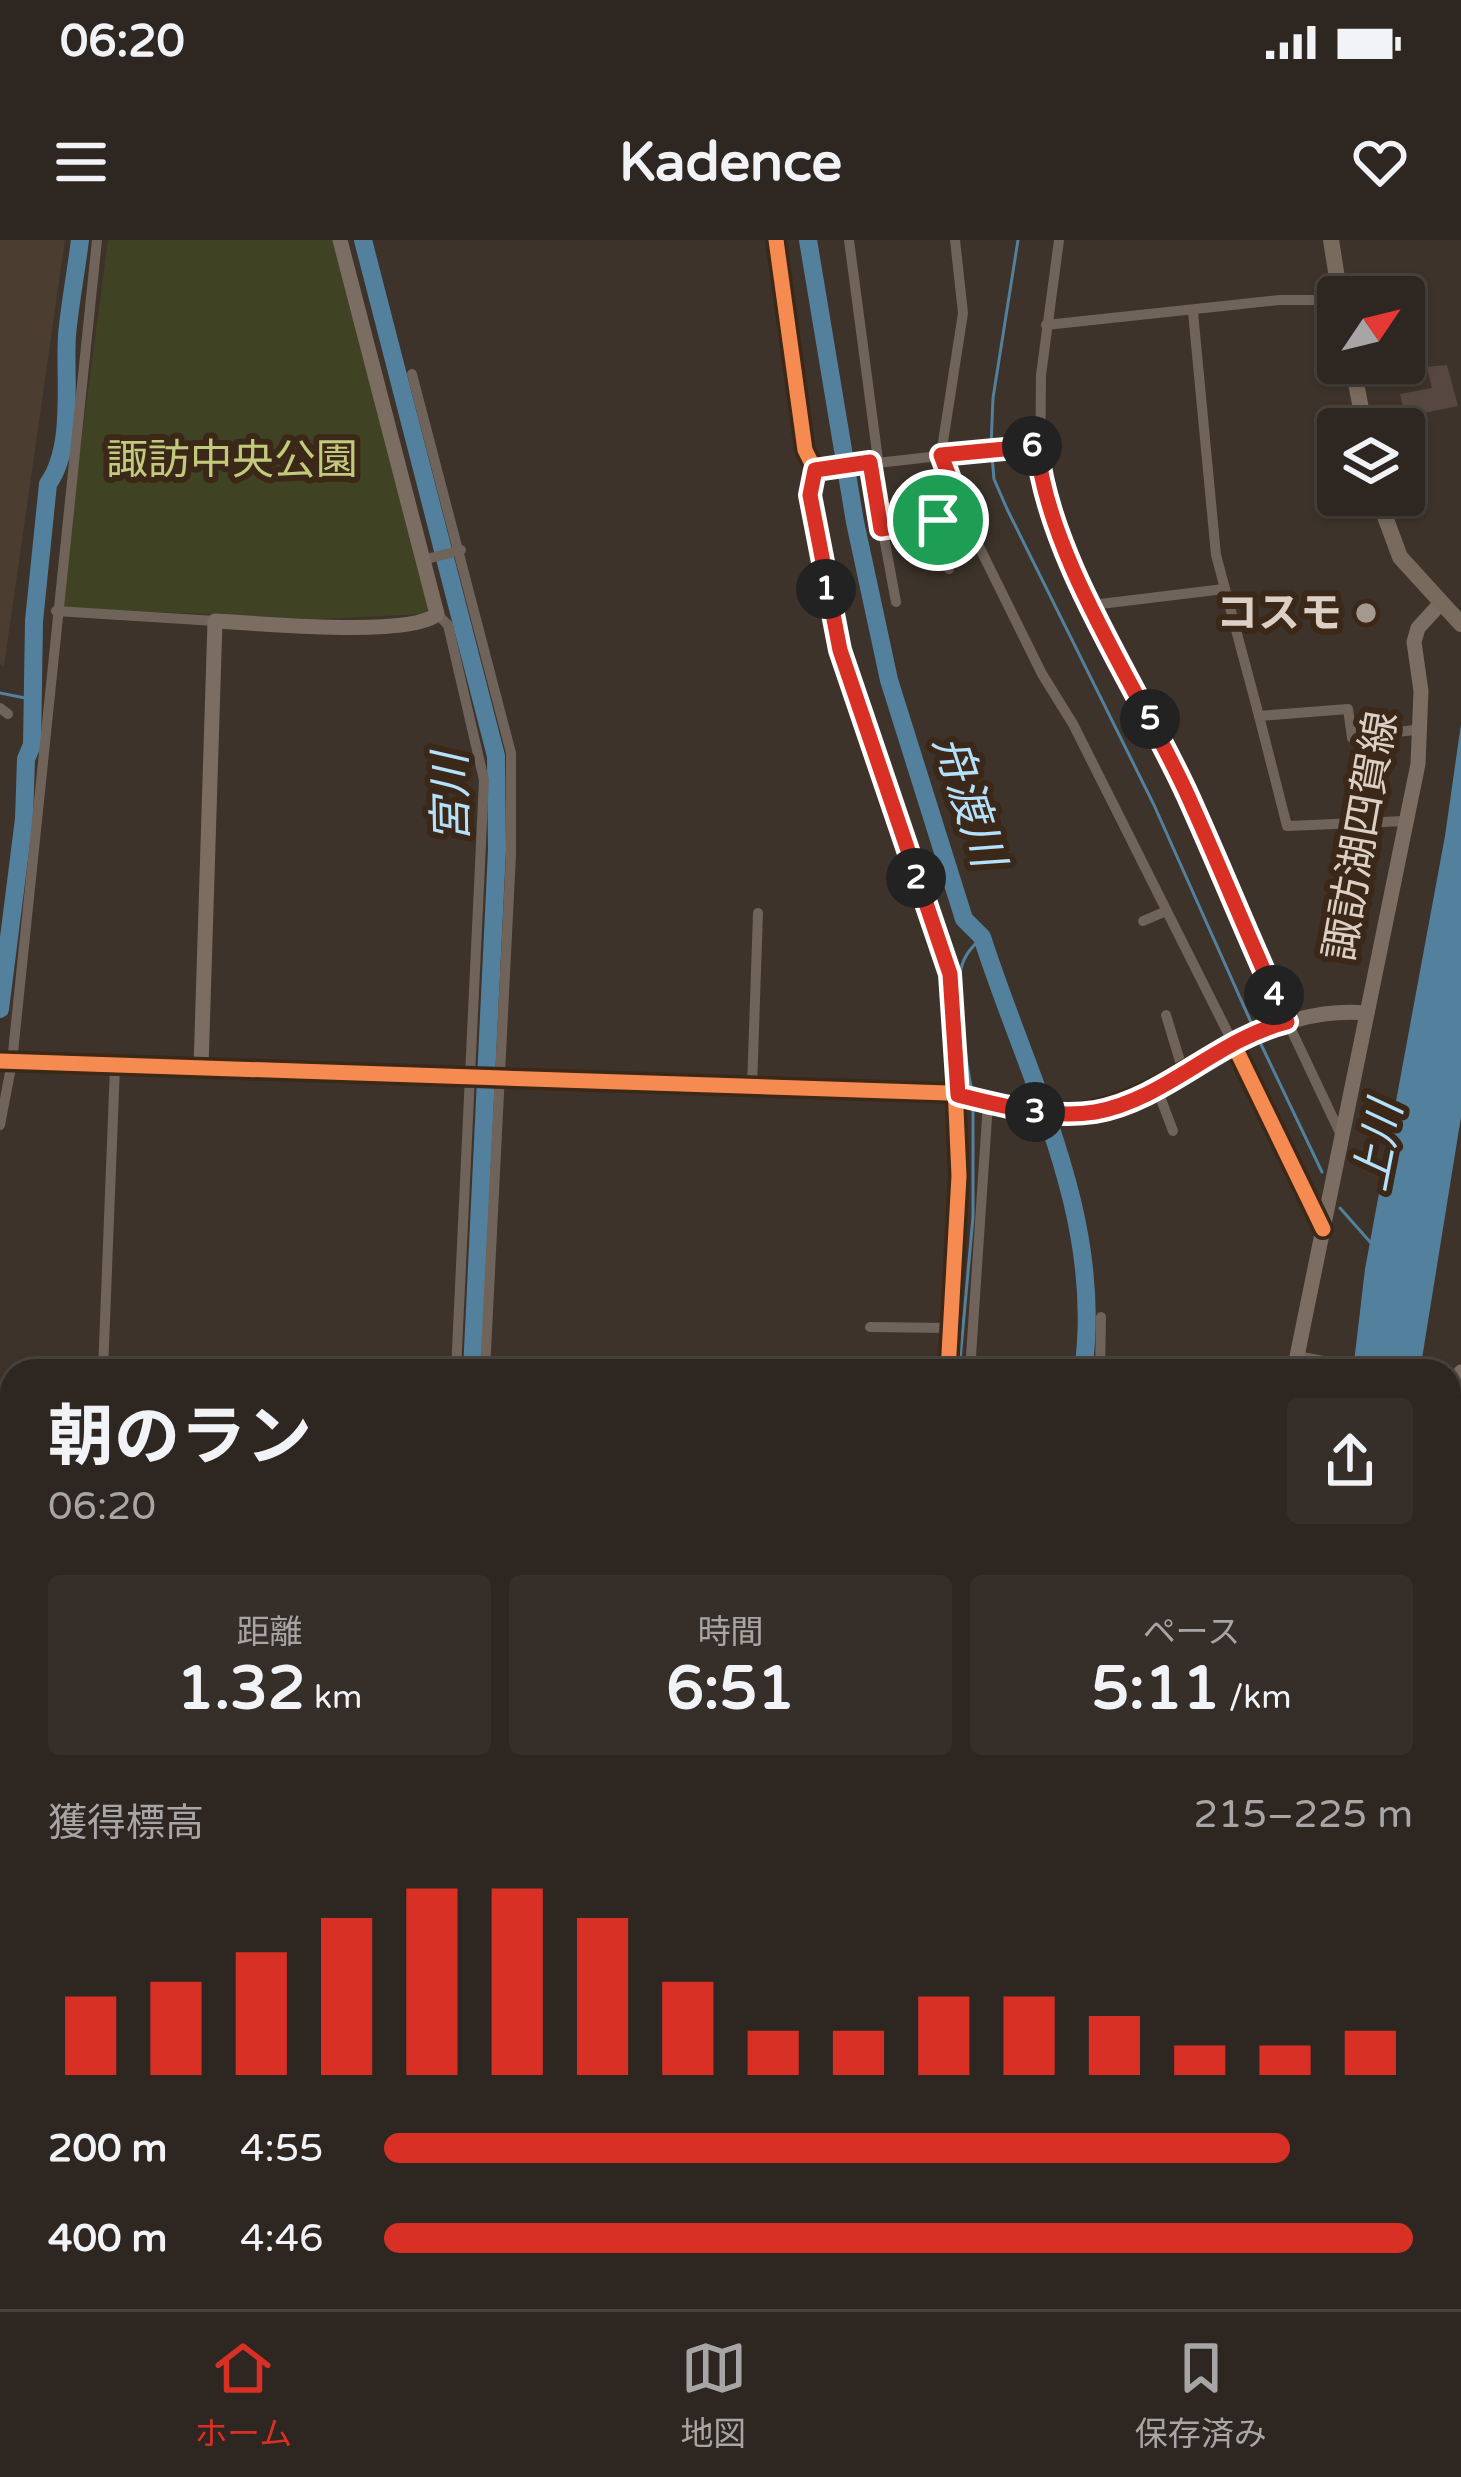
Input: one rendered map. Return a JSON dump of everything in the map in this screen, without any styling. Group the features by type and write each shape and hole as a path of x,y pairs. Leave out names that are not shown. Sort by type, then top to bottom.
{"main road":[{"path":"1331,240 1336,276"},
{"path":"1385,516 1400,557 1454,615"}],"street":[{"path":"0,1125 98,240"},
{"path":"340,240 437,614 448,625 484,780 457,1359"},
{"path":"776,240 805,450 818,469"},
{"path":"849,240 870,462 896,602"},
{"path":"955,240 963,313 941,455 964,516 1322,1229"},
{"path":"1059,240 1046,325 1037,446 1049,506 1092,605 1188,796 1342,1136"},
{"path":"1046,325 1317,299"},
{"path":"1193,312 1216,555 1287,826 1406,821"},
{"path":"412,374 511,753 486,1359"},
{"path":"818,469 1037,446"},
{"path":"818,469 810,495 840,650 950,974 958,1095 958,1216 948,1359"},
{"path":"881,529 964,516"},
{"path":"938,520 949,569"},
{"path":"426,558 459,550"},
{"path":"1092,605 1224,589"},
{"path":"56,611 384,627 429,621 437,614"},
{"name":"諏訪湖四賀線","path":"1298,1359 1421,729 1414,642 1418,628 1454,615"},
{"path":"201,1068 215,621"},
{"path":"1258,716 1348,710 1352,738 1421,729"},
{"path":"1143,922 1164,912"},
{"path":"752,1088 758,913"},
{"path":"7,1061 958,1095 1036,1112 1064,1112 1107,1108 1232,1043 1287,1022 1323,1014 1366,1013"},
{"path":"1166,1015 1183,1071"},
{"path":"103,1359 115,1066"},
{"path":"1156,1086 1173,1131"},
{"path":"971,1359 988,1102"},
{"path":"1100,1359 1102,1317"},
{"path":"870,1328 950,1328"}],"shaded area":[{"path":"0,240 65,240 4,666 0,664"}],"green space":[{"name":"諏訪中央公園","path":"108,240 333,240 430,609 426,614 317,619 65,608 61,596"}],"water":[{"path":"1461,724 1461,1117 1422,1359 1354,1359 1365,1269 1445,836"}],"building":[{"path":"1447,365 1458,406 1425,413 1425,408 1403,408 1400,394 1432,388 1427,367"}],"waterway":[{"path":"0,1009 24,819 26,759 32,745 34,621 48,484 65,432 67,335 80,240"},
{"name":"宮川","path":"363,240 496,756 497,850 473,1359"},
{"name":"舟渡川","path":"808,240 855,522 889,680 964,919 982,937 1073,1203 1087,1314 1084,1359"},
{"path":"991,446 993,398 1018,240"},
{"path":"992,456 994,479 1007,509 1154,805 1254,1029"},
{"path":"0,693 30,699"},
{"path":"973,1094 960,979 964,960 982,937"},
{"path":"1258,1038 1322,1172"},
{"path":"960,1359 973,1217 973,1104"},
{"path":"1340,1208 1371,1243"}],"cycle path":[{"path":"776,240 805,450 815,470 810,495 840,650 950,974 959,1176 949,1359"},
{"path":"0,1061 948,1093 1059,1114 1137,1095 1233,1043 1323,1229"}],"place":[{"name":"コスモ","path":"1366,613"}],"route":[{"path":"1037,446 1049,506 1092,605 1188,796 1287,1022 1232,1043 1121,1104 1093,1112 1036,1112 958,1095 950,974 840,650 810,495 815,470 870,462 881,529 938,520 964,516 941,455 1037,446"}],"water label":[{"name":"上川","path":"1379,1146"}]}
